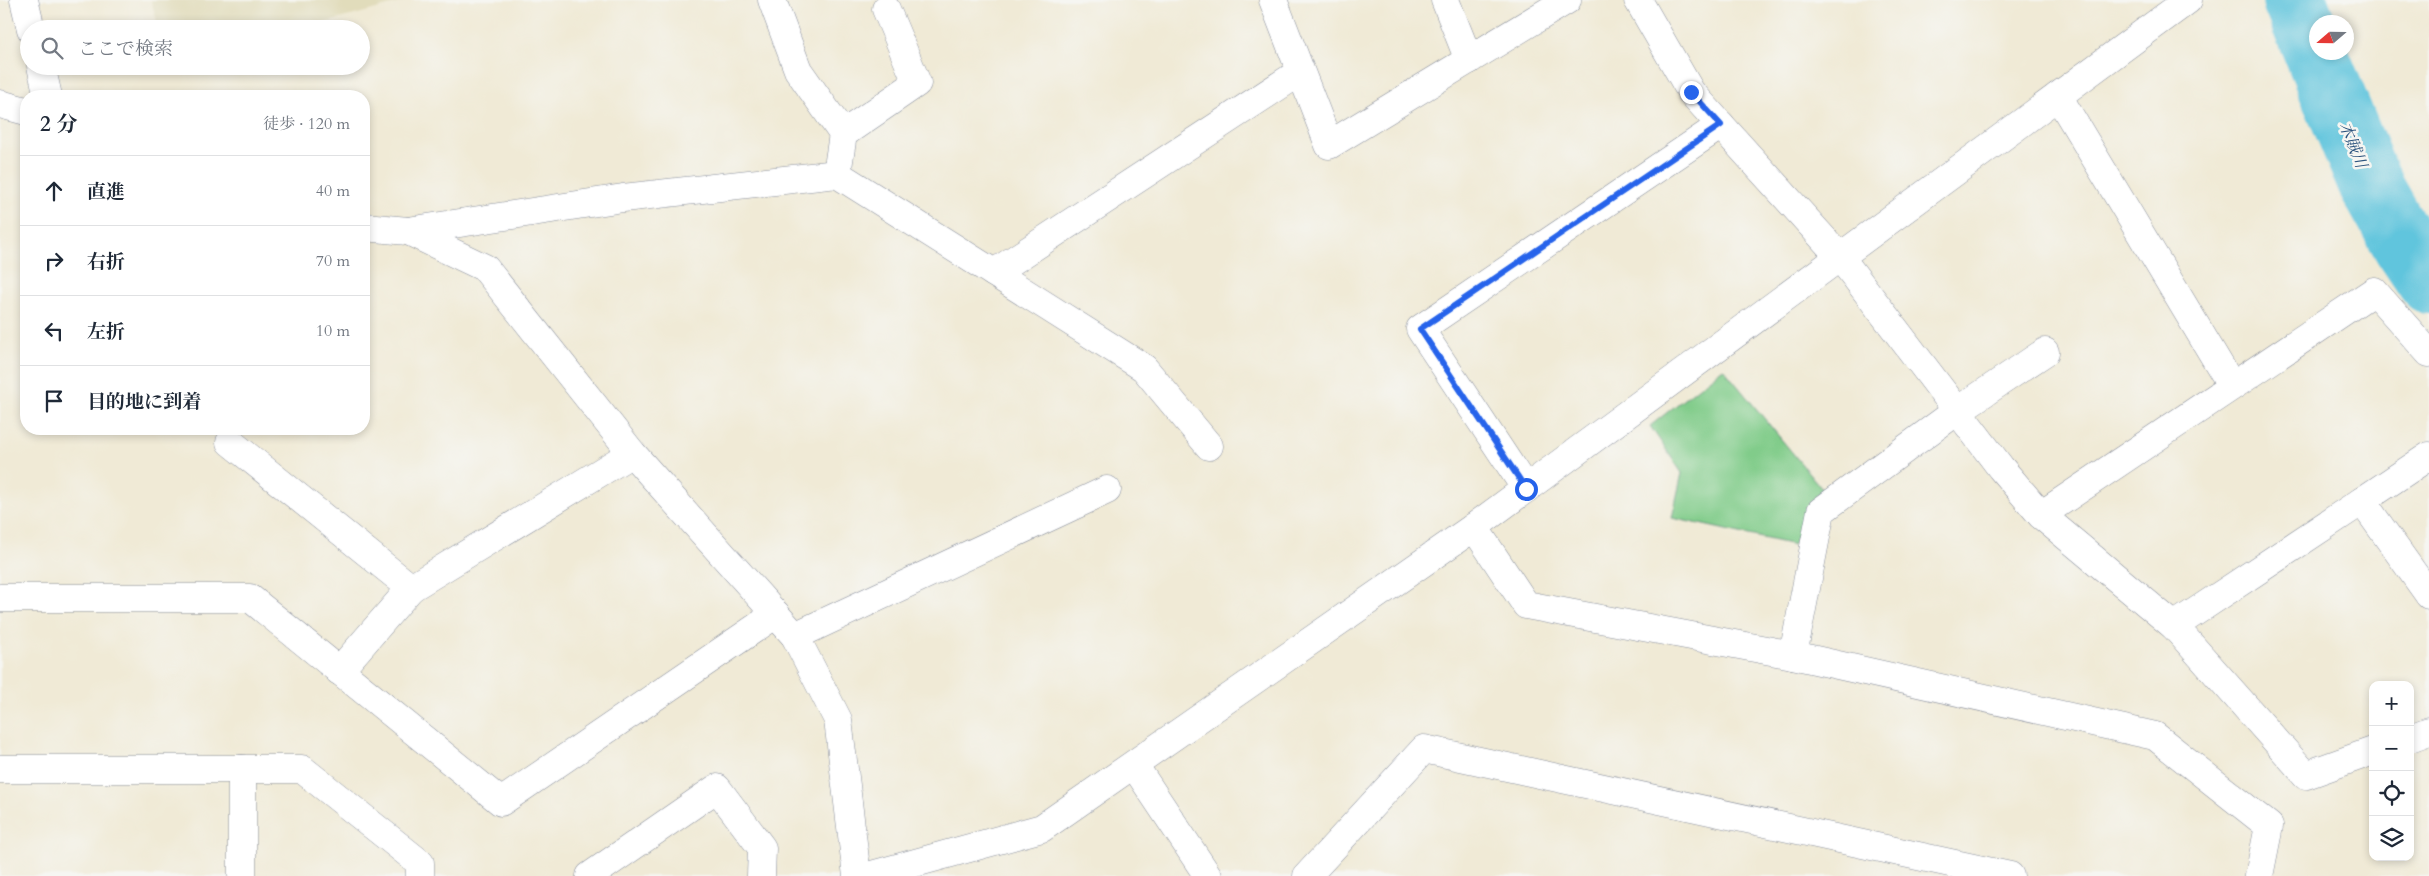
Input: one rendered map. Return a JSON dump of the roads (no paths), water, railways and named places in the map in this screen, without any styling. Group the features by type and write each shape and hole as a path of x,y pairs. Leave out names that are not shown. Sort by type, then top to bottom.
{"street":[{"path":"24,0 29,20"},
{"path":"772,0 798,70 843,134 837,174"},
{"path":"1273,0 1329,145 1566,0"},
{"path":"1445,0 1469,60"},
{"path":"1638,0 1691,92 1840,258 2000,468 2041,515 2174,626 2306,775 2369,752"},
{"path":"868,876 1042,828 1474,527 2188,0"},
{"path":"843,134 917,83 886,8"},
{"path":"994,273 1300,72"},
{"path":"43,75 47,90"},
{"path":"2058,96 2232,386"},
{"path":"0,104 20,110"},
{"path":"1526,489 1420,329 1721,125"},
{"path":"370,228 408,231 623,198 837,174 1144,368 1209,446"},
{"path":"408,231 486,268 632,453 795,636 838,720 856,876"},
{"path":"2041,515 2374,291 2429,353"},
{"path":"1792,655 1821,511 1957,411 2045,352"},
{"path":"230,442 411,588"},
{"path":"340,671 411,588 632,453"},
{"path":"2174,626 2429,456"},
{"path":"795,636 1107,490"},
{"path":"2362,501 2429,595"},
{"path":"1474,527 1526,604 1792,655 2155,736 2269,826 2259,876"},
{"path":"0,598 250,598 501,802 776,614"},
{"path":"2414,737 2429,731"},
{"path":"1307,876 1424,749 2010,876"},
{"path":"1134,764 1208,876"},
{"path":"0,769 302,769 420,863 420,876"},
{"path":"242,769 242,876"},
{"path":"590,876 717,788 762,848 761,876"}],"waterway":[{"name":"木賊川","path":"2294,0 2368,180 2405,246 2429,282"}]}
